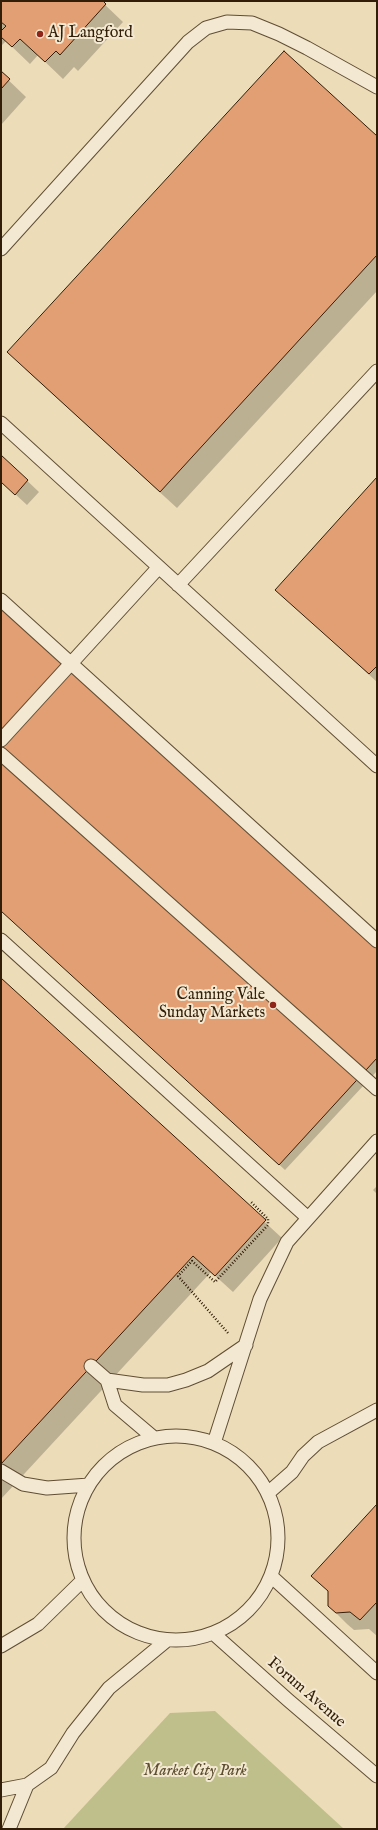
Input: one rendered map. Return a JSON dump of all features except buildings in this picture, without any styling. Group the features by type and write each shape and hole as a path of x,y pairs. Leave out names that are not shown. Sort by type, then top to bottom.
{"lane":[{"path":"1,249 188,42 206,28 227,22 252,23 307,48 377,87"},
{"path":"178,585 377,371"},
{"path":"1,423 377,766"},
{"path":"1,740 159,567"},
{"path":"1,600 377,941"},
{"path":"1,754 377,1089"},
{"path":"1,940 308,1218"},
{"path":"214,1443 260,1299 287,1242 377,1141"},
{"path":"107,1380 143,1385 168,1385 186,1380 208,1371 246,1345"},
{"path":"91,1366 107,1380 115,1405 154,1438"},
{"path":"268,1493 292,1472 303,1456 318,1442 377,1410"},
{"path":"184,1436 214,1443 243,1460 264,1484 277,1514 279,1546 272,1577 258,1602 238,1621 214,1634 190,1640 166,1641 132,1631 102,1610 82,1581 74,1552 74,1521 84,1492 101,1467 126,1449 154,1438 184,1436"},
{"path":"1,1471 22,1484 47,1488 89,1485"},
{"path":"272,1577 377,1673"},
{"path":"1,1646 38,1624 82,1581"},
{"name":"Forum Avenue","path":"214,1634 377,1776"},
{"path":"1,1790 27,1785 51,1768 73,1733 109,1688 166,1641"},
{"path":"10,1829 27,1785"}],"path":[{"path":"227,1333 178,1276 192,1261 215,1282 268,1225 268,1219 251,1202"}],"green space":[{"name":"Market City Park","path":"215,1711 344,1829 63,1829 170,1713"}],"place":[{"name":"AJ Langford","path":"40,34"},
{"name":"Canning Vale Sunday Markets","path":"273,1005"}]}
